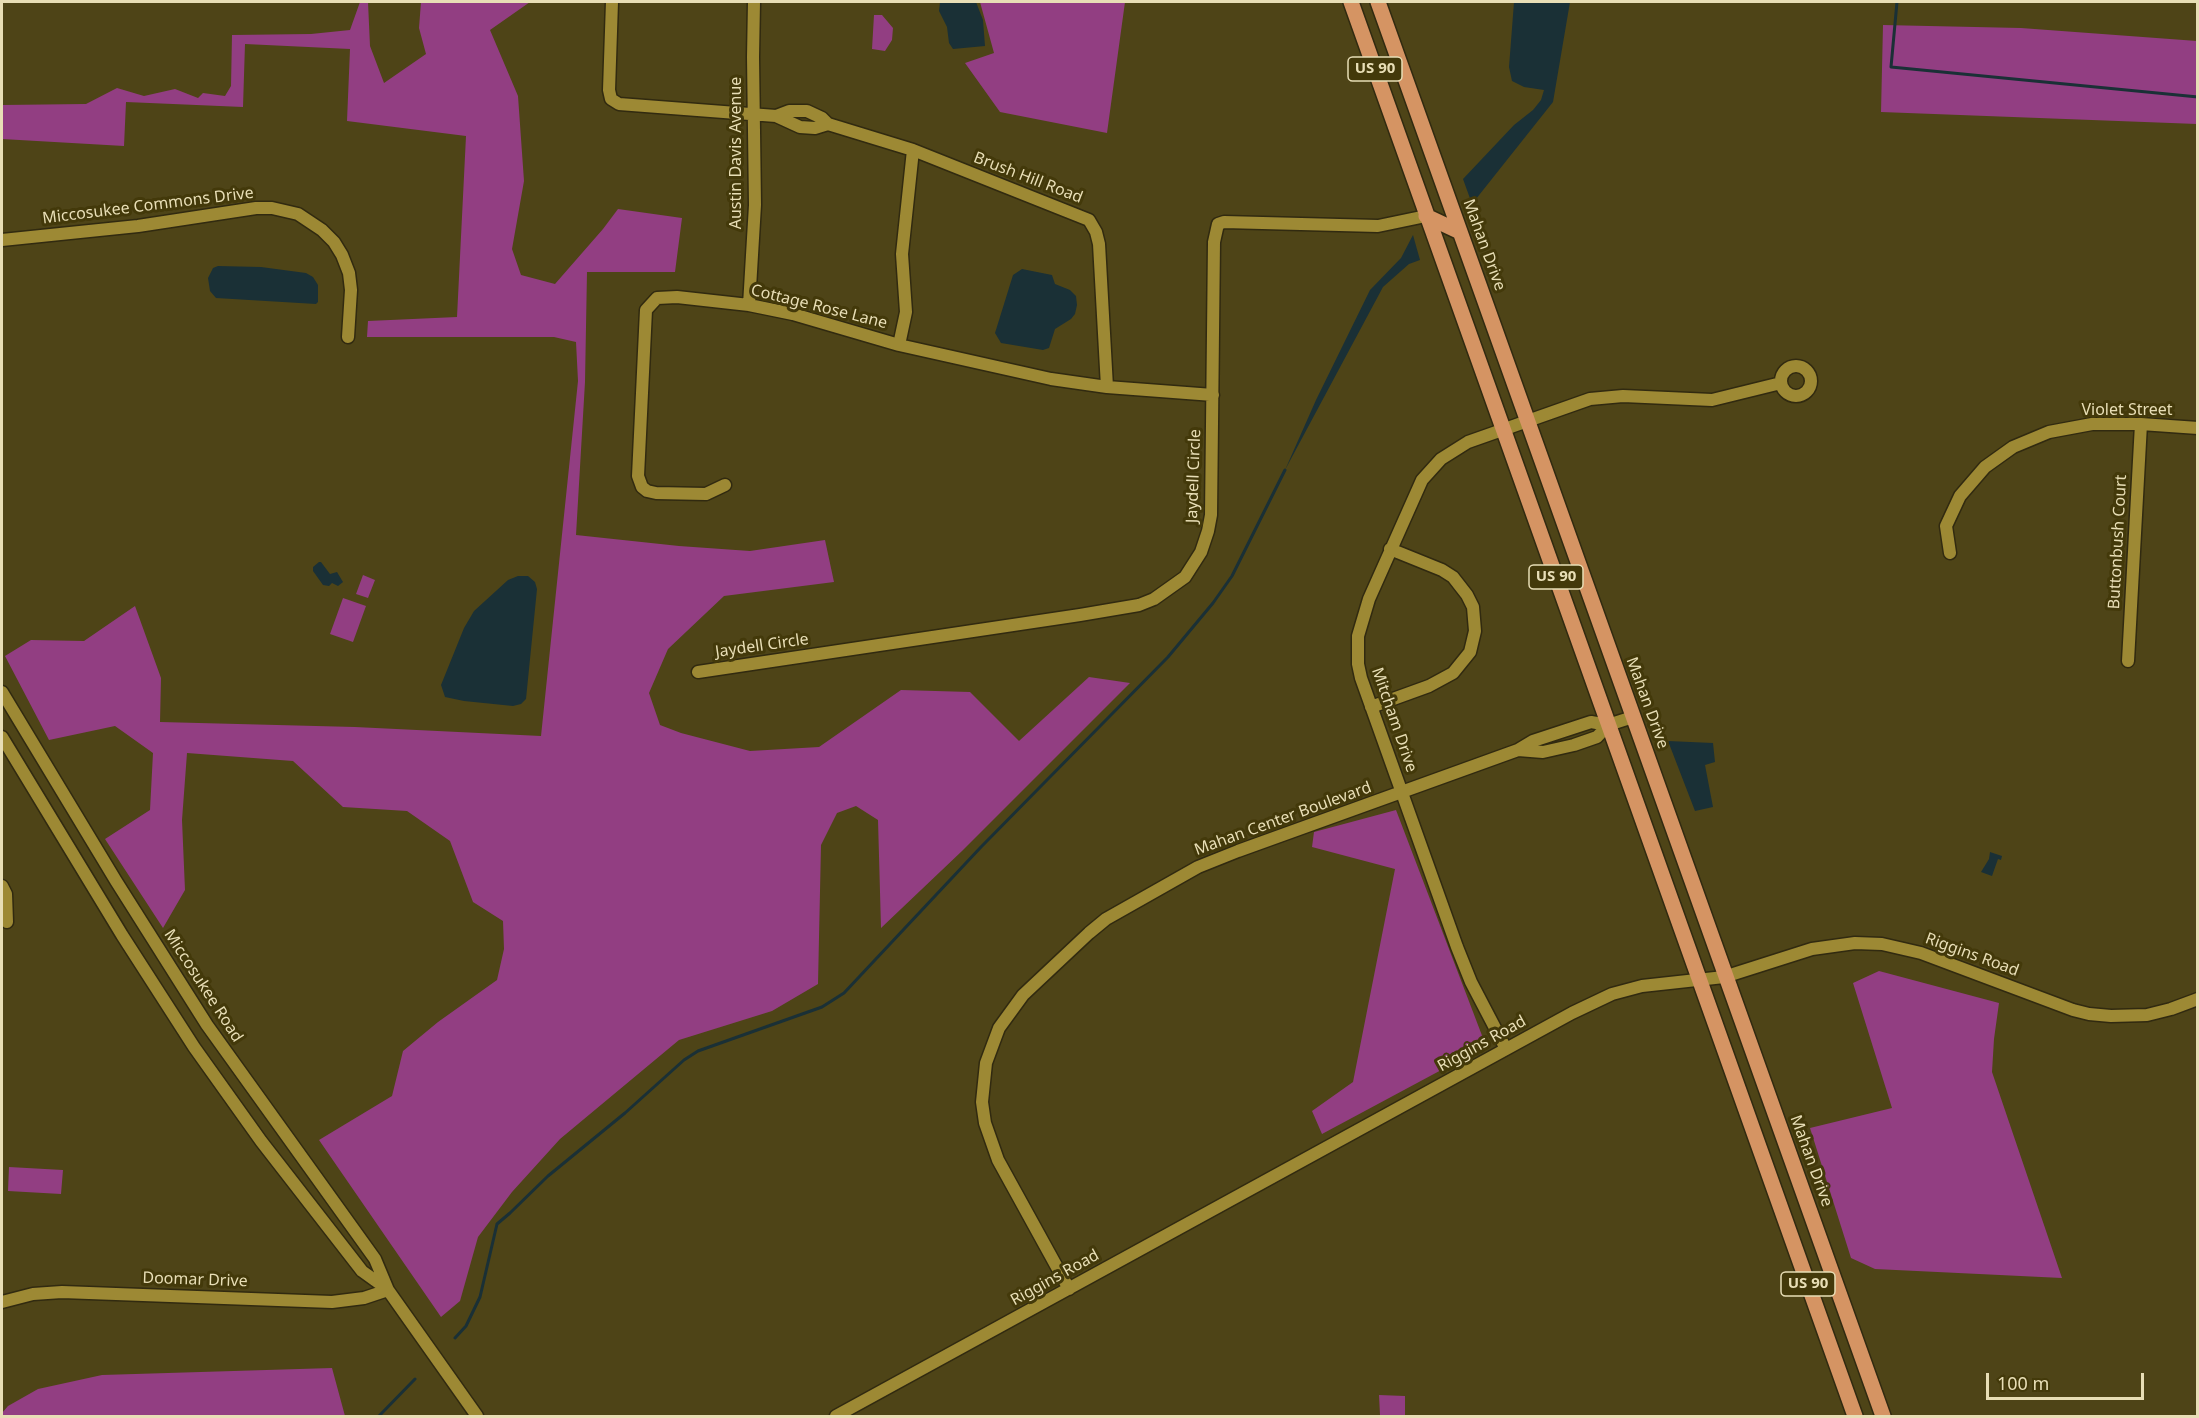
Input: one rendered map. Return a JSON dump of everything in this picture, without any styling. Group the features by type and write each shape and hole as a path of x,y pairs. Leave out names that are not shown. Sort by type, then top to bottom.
{"main road":[{"name":"US 90","path":"1351,2 1855,1416"},
{"name":"Mahan Drive","path":"1378,2 1882,1416"},
{"path":"1426,216 1460,232 1441,256"},
{"path":"1761,1152 1786,1146"},
{"path":"1824,1328 1848,1319"}],"street":[{"name":"Brush Hill Road","path":"612,2 609,90 611,99 619,104 776,116 800,128 815,128 828,124 913,150 1089,220 1096,232 1099,244 1107,387"},
{"name":"Austin Davis Avenue","path":"749,305 755,205 754,2"},
{"path":"899,345 906,312 902,254 913,150"},
{"name":"Miccosukee Commons Drive","path":"2,240 138,226 256,208 272,208 298,214 322,230 334,242 342,255 349,273 351,290 348,337"},
{"name":"Jaydell Circle","path":"698,672 1080,615 1139,605 1154,599 1185,577 1201,552 1211,515 1214,242 1218,224 1224,222 1378,226 1426,216"},
{"name":"Cottage Rose Lane","path":"725,485 706,494 656,493 647,491 638,476 646,310 657,298 677,297 749,305 793,314 899,345 1051,379 1107,387 1213,395"},
{"name":"Mitcham Drive","path":"1506,1049 1467,974 1371,707 1358,664 1358,636 1369,599 1415,490 1441,459 1468,442 1590,399 1623,396 1712,400 1781,383"},
{"name":"Violet Street","path":"1950,553 1946,526 1952,511 1972,480 1998,457 2030,438 2070,427 2092,424 2141,424 2198,428"},
{"name":"Buttonbush Court","path":"2128,661 2141,424"},
{"path":"1371,707 1429,686 1453,673 1470,652 1475,631 1473,608 1467,595 1453,577 1442,570 1390,549"},
{"name":"Miccosukee Road","path":"2,692 153,940 240,1072 375,1258 388,1290 477,1416"},
{"name":"Mahan Center Boulevard","path":"1069,1289 998,1160 985,1123 982,1102 986,1063 995,1036 1012,1008 1089,933 1120,910 1198,867 1238,850 1518,750 1543,752 1574,746 1597,737 1608,725 1633,717"},
{"name":"Miccosukee Road","path":"2,736 128,944 194,1047 261,1141 362,1270 388,1290"},
{"path":"2,886 6,894 7,922"},
{"name":"Riggins Road","path":"836,1416 1506,1049 1612,994 1642,986 1724,977 1812,949 1855,943 1901,948 1922,953 2089,1014 2118,1016 2147,1014 2171,1009 2198,999"},
{"path":"220,1084 240,1072"},
{"name":"Doomar Drive","path":"2,1302 33,1294 62,1292 332,1302 364,1298 388,1290"}],"shaded area":[{"path":"360,2 368,2 370,46 384,83 426,54 419,28 421,2 530,2 490,30 518,96 524,181 512,249 521,275 555,284 618,209 682,218 675,272 587,272 585,382 576,535 750,551 825,540 834,582 724,596 668,649 649,693 660,725 681,733 750,751 819,747 901,690 970,692 1019,741 1089,677 1130,683 962,851 881,928 878,820 856,806 837,813 821,845 818,984 772,1011 679,1040 560,1139 512,1192 478,1237 460,1301 441,1317 319,1140 392,1096 403,1051 438,1022 497,980 504,949 503,921 473,902 450,841 407,811 343,807 293,761 187,753 182,820 185,890 163,928 105,839 150,810 153,753 115,726 49,740 5,656 31,640 84,641 135,606 161,678 160,722 355,727 541,736 578,381 576,342 554,337 367,337 368,321 457,317 466,136 347,121 350,49 245,44 243,107 126,102 124,146 2,139 2,105 86,104 117,88 144,96 175,89 198,98 203,93 225,96 231,86 232,35 311,34 350,30"},
{"path":"980,2 1125,2 1107,133 1000,112 965,63 994,53"},
{"path":"874,15 882,15 893,28 892,40 885,51 872,49"},
{"path":"1883,25 2021,28 2197,41 2197,124 1881,112"},
{"path":"363,575 375,580 368,598 356,594"},
{"path":"343,598 366,606 353,642 330,634"},
{"path":"1396,810 1486,1046 1322,1134 1312,1111 1353,1082 1395,869 1312,847 1314,832"},
{"path":"1879,971 1999,1003 1992,1072 2062,1278 1875,1269 1851,1258 1810,1128 1892,1108 1853,983"},
{"path":"9,1167 63,1170 61,1194 8,1191"},
{"path":"332,1368 345,1416 2,1416 8,1406 38,1389 102,1375"},
{"path":"1379,1395 1405,1396 1405,1415 1380,1415"}],"water":[{"path":"940,2 976,2 983,20 985,46 953,49 949,43 947,27 939,11"},
{"path":"1514,2 1570,2 1553,102 1472,204 1463,179 1514,125 1533,110 1541,100 1544,90 1524,87 1512,81 1509,67"},
{"path":"1413,235 1420,260 1409,264 1383,287 1285,470 1316,400 1370,290 1401,258"},
{"path":"218,266 261,267 306,273 313,277 318,285 318,302 316,304 216,298 210,291 208,278 213,268"},
{"path":"1022,269 1052,275 1055,284 1070,290 1076,296 1075,314 1055,329 1049,348 1043,350 1001,343 995,333 1013,275"},
{"path":"319,562 330,574 337,572 343,582 338,586 332,583 329,586 323,585 313,571 313,567"},
{"path":"518,576 528,576 535,582 537,589 526,699 521,704 513,706 445,697 441,685 464,628 474,611 508,580"},
{"path":"1668,741 1713,743 1715,762 1705,765 1713,807 1695,811"},
{"path":"1990,852 2002,856 2001,860 1998,859 1992,876 1981,872 1989,859"}],"waterway":[{"path":"1897,2 1891,67 2198,97"},
{"path":"455,1338 466,1326 480,1297 497,1224 548,1176 625,1113 684,1060 698,1051 822,1007 844,993 981,847 1168,657 1213,603 1232,576 1285,470"},
{"path":"379,1416 415,1379"}]}
